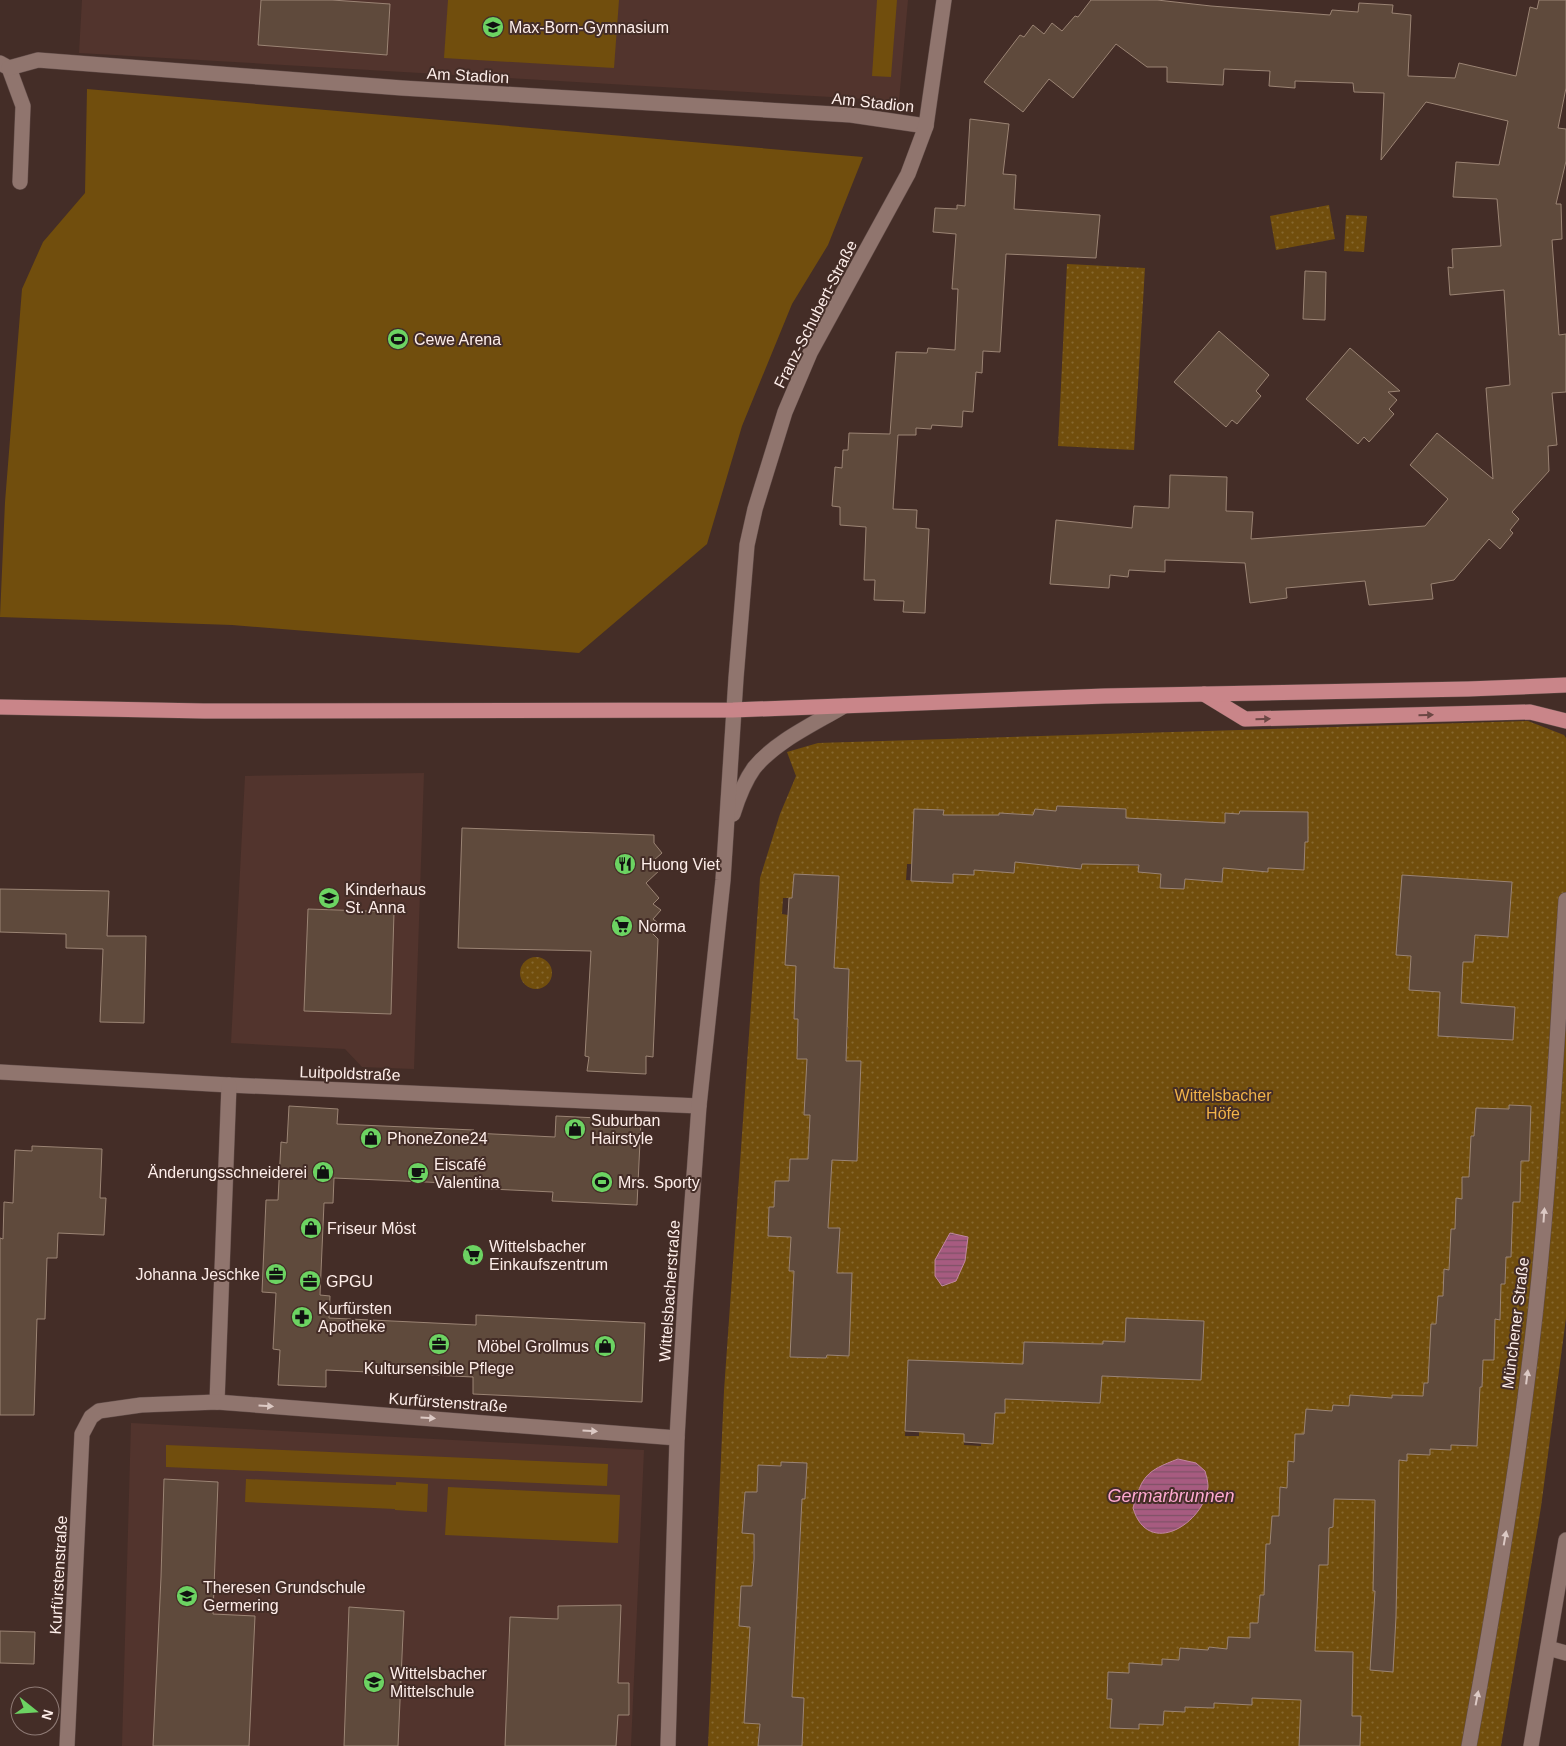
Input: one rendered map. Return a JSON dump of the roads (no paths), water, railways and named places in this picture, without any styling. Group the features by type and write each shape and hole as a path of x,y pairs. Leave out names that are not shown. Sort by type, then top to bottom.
{"main road":[{"path":"0,708 204,711 733,710 1204,694 1566,686"},
{"path":"1204,694 1245,719 1530,712 1566,721"}],"street":[{"name":"Franz-Schubert-Straße","path":"733,710 747,545 755,510 785,412 810,354 908,174 926,126 944,0"},
{"name":"Am Stadion","path":"5,65 38,60 402,88 851,115 926,126"},
{"path":"5,65 23,106 20,182"},
{"name":"Wittelsbacherstraße","path":"725,839 739,793 754,769 769,753 844,706"},
{"name":"Wittelsbacherstraße","path":"668,1746 677,1438 699,1106 723,880 733,710"},
{"name":"Münchener Straße","path":"1468,1746 1506,1533 1542,1247 1566,900"},
{"name":"Luitpoldstraße","path":"0,1072 229,1085 699,1106"},
{"path":"217,1402 229,1085"},
{"name":"Kurfürstenstraße","path":"67,1746 82,1434 91,1417 99,1411 141,1406 217,1402 677,1438"},
{"path":"1531,1746 1566,1540"},
{"path":"1548,1648 1566,1653"}],"water":[{"path":"950,1233 968,1237 965,1261 956,1281 942,1286 935,1276 935,1260"},
{"name":"Germarbrunnen","path":"1178,1459 1196,1463 1205,1471 1208,1486 1205,1500 1187,1523 1175,1530 1163,1533 1151,1531 1140,1523 1133,1508 1139,1489 1152,1471"}],"place":[{"name":"Max-Born-Gymnasium","path":"493,27"},
{"name":"Cewe Arena","path":"398,339"},
{"name":"Huong Viet","path":"625,864"},
{"name":"Kinderhaus St. Anna","path":"329,898"},
{"name":"Norma","path":"622,926"},
{"name":"Suburban Hairstyle","path":"575,1129"},
{"name":"PhoneZone24","path":"371,1138"},
{"name":"Änderungsschneiderei","path":"323,1172"},
{"name":"Eiscafé Valentina","path":"418,1173"},
{"name":"Mrs. Sporty","path":"602,1182"},
{"name":"Friseur Möst","path":"311,1228"},
{"name":"Wittelsbacher Einkaufszentrum","path":"473,1255"},
{"name":"Johanna Jeschke","path":"276,1274"},
{"name":"GPGU","path":"310,1281"},
{"name":"Kurfürsten Apotheke","path":"302,1317"},
{"name":"Kultursensible Pflege","path":"439,1344"},
{"name":"Möbel Grollmus","path":"605,1346"},
{"name":"Theresen Grundschule Germering","path":"187,1596"},
{"name":"Wittelsbacher Mittelschule","path":"374,1682"}],"park label":[{"name":"Wittelsbacher Höfe","path":"1223,1104"}]}
